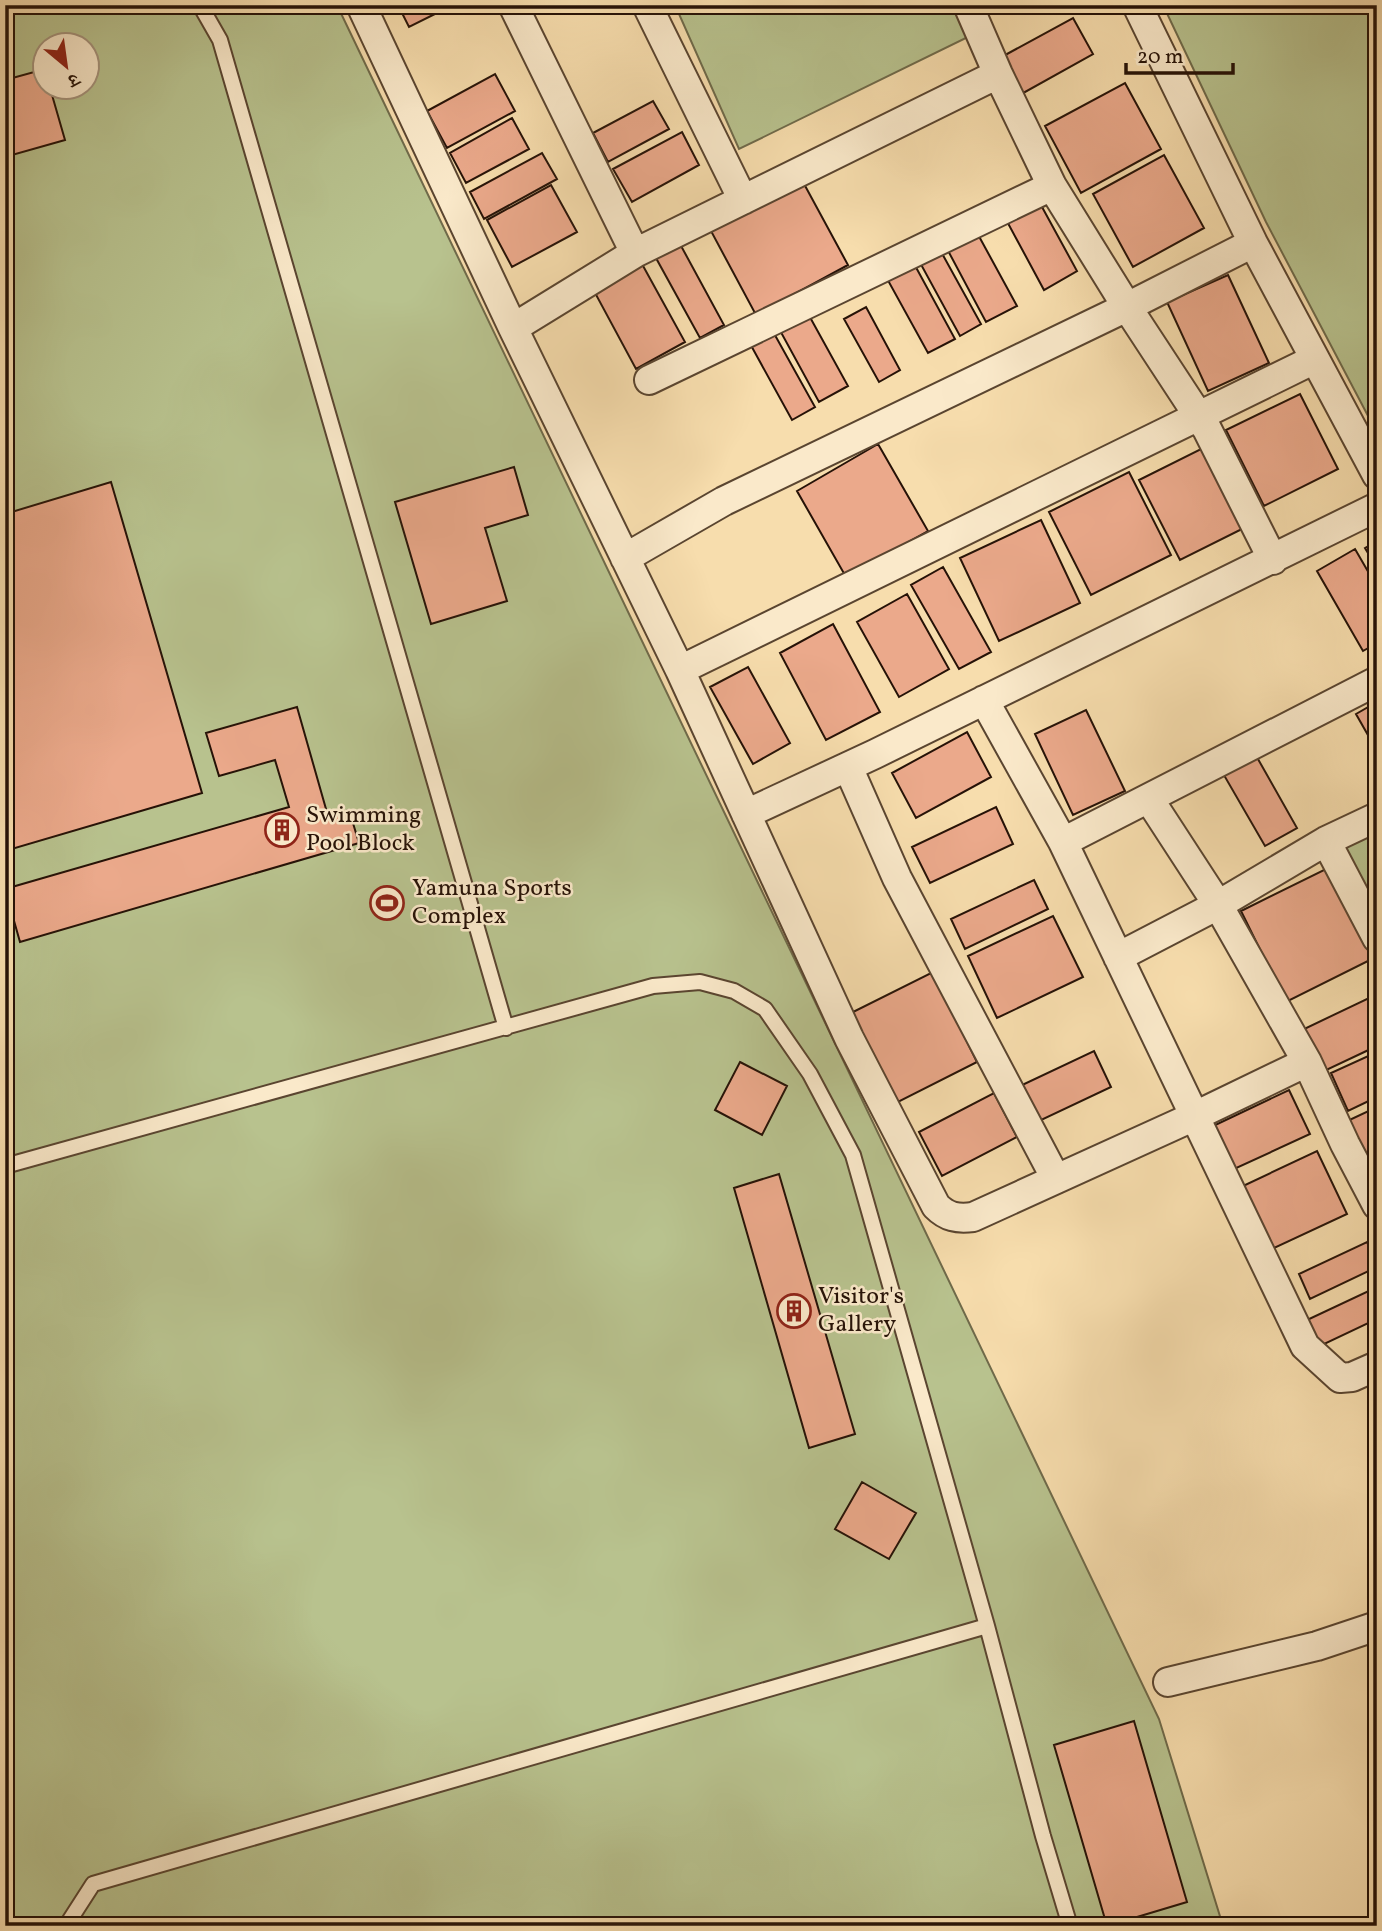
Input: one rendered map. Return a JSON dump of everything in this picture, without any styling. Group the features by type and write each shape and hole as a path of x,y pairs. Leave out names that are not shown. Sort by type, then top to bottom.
{"street":[{"path":"361,5 513,328 680,670 849,1038 936,1206 943,1213 957,1219 973,1217 1307,1062"},
{"path":"513,5 635,254"},
{"path":"648,5 743,200"},
{"path":"968,5 1052,186 1198,415 1273,560"},
{"path":"1137,5 1253,243 1313,360 1377,475"},
{"path":"513,328 635,254 998,74"},
{"path":"649,380 1052,186"},
{"path":"625,558 724,501 1127,307 1253,243"},
{"path":"680,670 1313,360"},
{"path":"746,814 848,767 1377,507"},
{"path":"1063,842 1377,681"},
{"path":"984,700 1063,842 1305,1346 1340,1378 1352,1377 1377,1366"},
{"path":"848,767 897,878 1056,1179"},
{"path":"1149,799 1218,905 1307,1062 1377,1205"},
{"path":"1118,957 1218,905 1326,841 1377,817"},
{"path":"1326,841 1377,938"},
{"path":"1168,1682 1317,1646 1377,1626"}],"lane":[{"path":"200,5 220,40 506,1028"},
{"path":"5,1166 653,986 701,982 734,991 765,1009 810,1073 853,1155 1070,1926"},
{"path":"66,1926 93,1884 987,1626"}],"green space":[{"name":"Yamuna Sports Complex","path":"5,5 337,5 1159,1719 1223,1926 5,1926"},
{"path":"675,5 958,5 972,35 739,149"},
{"path":"1163,5 1377,5 1377,433 1266,222"},
{"path":"1377,802 1377,937 1327,828"}],"building":[{"path":"398,5 453,5 409,27"},
{"path":"1073,18 1093,54 1016,97 996,60"},
{"path":"32,73 32,102 54,102 65,140 5,157 5,80"},
{"path":"495,74 515,111 447,148 427,111"},
{"path":"1125,83 1161,149 1081,193 1045,126"},
{"path":"653,101 669,129 608,162 593,133"},
{"path":"512,118 529,149 466,183 450,153"},
{"path":"682,132 699,165 632,202 613,169"},
{"path":"542,153 557,179 484,219 470,192"},
{"path":"1164,155 1204,228 1133,267 1093,194"},
{"path":"803,182 848,265 756,315 711,231"},
{"path":"551,185 577,232 512,267 487,220"},
{"path":"1036,196 1077,271 1044,290 1003,214"},
{"path":"975,229 1017,306 986,322 945,245"},
{"path":"680,244 724,325 700,338 656,258"},
{"path":"939,248 981,324 960,336 918,259"},
{"path":"912,260 955,339 928,353 885,275"},
{"path":"642,264 685,342 636,369 594,291"},
{"path":"1228,275 1269,363 1208,391 1167,302"},
{"path":"866,307 900,370 879,382 844,319"},
{"path":"806,310 848,386 819,402 777,325"},
{"path":"771,328 815,407 792,420 748,340"},
{"path":"1300,394 1338,469 1264,506 1226,430"},
{"path":"878,444 928,531 846,577 797,491"},
{"path":"1205,447 1246,527 1180,560 1139,480"},
{"path":"514,467 528,515 485,528 507,601 431,624 395,502"},
{"path":"1129,472 1171,555 1091,595 1049,512"},
{"path":"111,482 202,793 5,851 5,514"},
{"path":"1041,520 1080,603 999,641 960,558"},
{"path":"1377,541 1377,568 1365,548"},
{"path":"1355,549 1377,587 1377,643 1363,651 1317,571"},
{"path":"943,567 991,652 959,669 911,585"},
{"path":"907,594 949,669 899,697 857,622"},
{"path":"833,624 880,712 826,740 780,653"},
{"path":"748,667 790,743 753,764 710,687"},
{"path":"1377,702 1377,751 1356,714"},
{"name":"Swimming Pool Block","path":"297,707 328,816 349,810 359,843 20,942 5,889 289,807 275,760 219,776 206,733"},
{"path":"1086,710 1125,791 1073,815 1035,734"},
{"path":"967,732 991,777 916,818 892,773"},
{"path":"1254,752 1297,828 1265,846 1221,770"},
{"path":"996,807 1013,844 930,883 912,847"},
{"path":"1330,867 1376,957 1286,1002 1241,911"},
{"path":"1034,880 1048,909 965,949 951,919"},
{"path":"1053,916 1083,977 997,1018 968,956"},
{"path":"933,972 977,1062 894,1104 849,1014"},
{"path":"1369,998 1377,1014 1377,1046 1320,1073 1300,1031"},
{"path":"1094,1051 1111,1087 1037,1122 1020,1086"},
{"path":"1377,1052 1377,1097 1348,1111 1331,1073"},
{"path":"740,1062 787,1086 762,1135 715,1110"},
{"path":"1289,1090 1310,1134 1232,1170 1211,1127"},
{"path":"994,1093 1017,1137 942,1176 919,1132"},
{"path":"1377,1107 1377,1153 1361,1161 1343,1123"},
{"path":"1317,1151 1347,1214 1272,1249 1243,1186"},
{"name":"Visitor's Gallery","path":"779,1174 855,1434 809,1448 734,1188"},
{"path":"1367,1242 1377,1267 1310,1299 1299,1274"},
{"path":"1375,1288 1377,1319 1320,1346 1307,1320"},
{"path":"862,1482 916,1513 889,1559 835,1529"},
{"path":"1134,1721 1187,1902 1107,1926 1054,1745"}],"place":[{"name":"Swimming Pool Block","path":"282,830"},
{"name":"Yamuna Sports Complex","path":"387,903"},
{"name":"Visitor's Gallery","path":"794,1311"}]}
